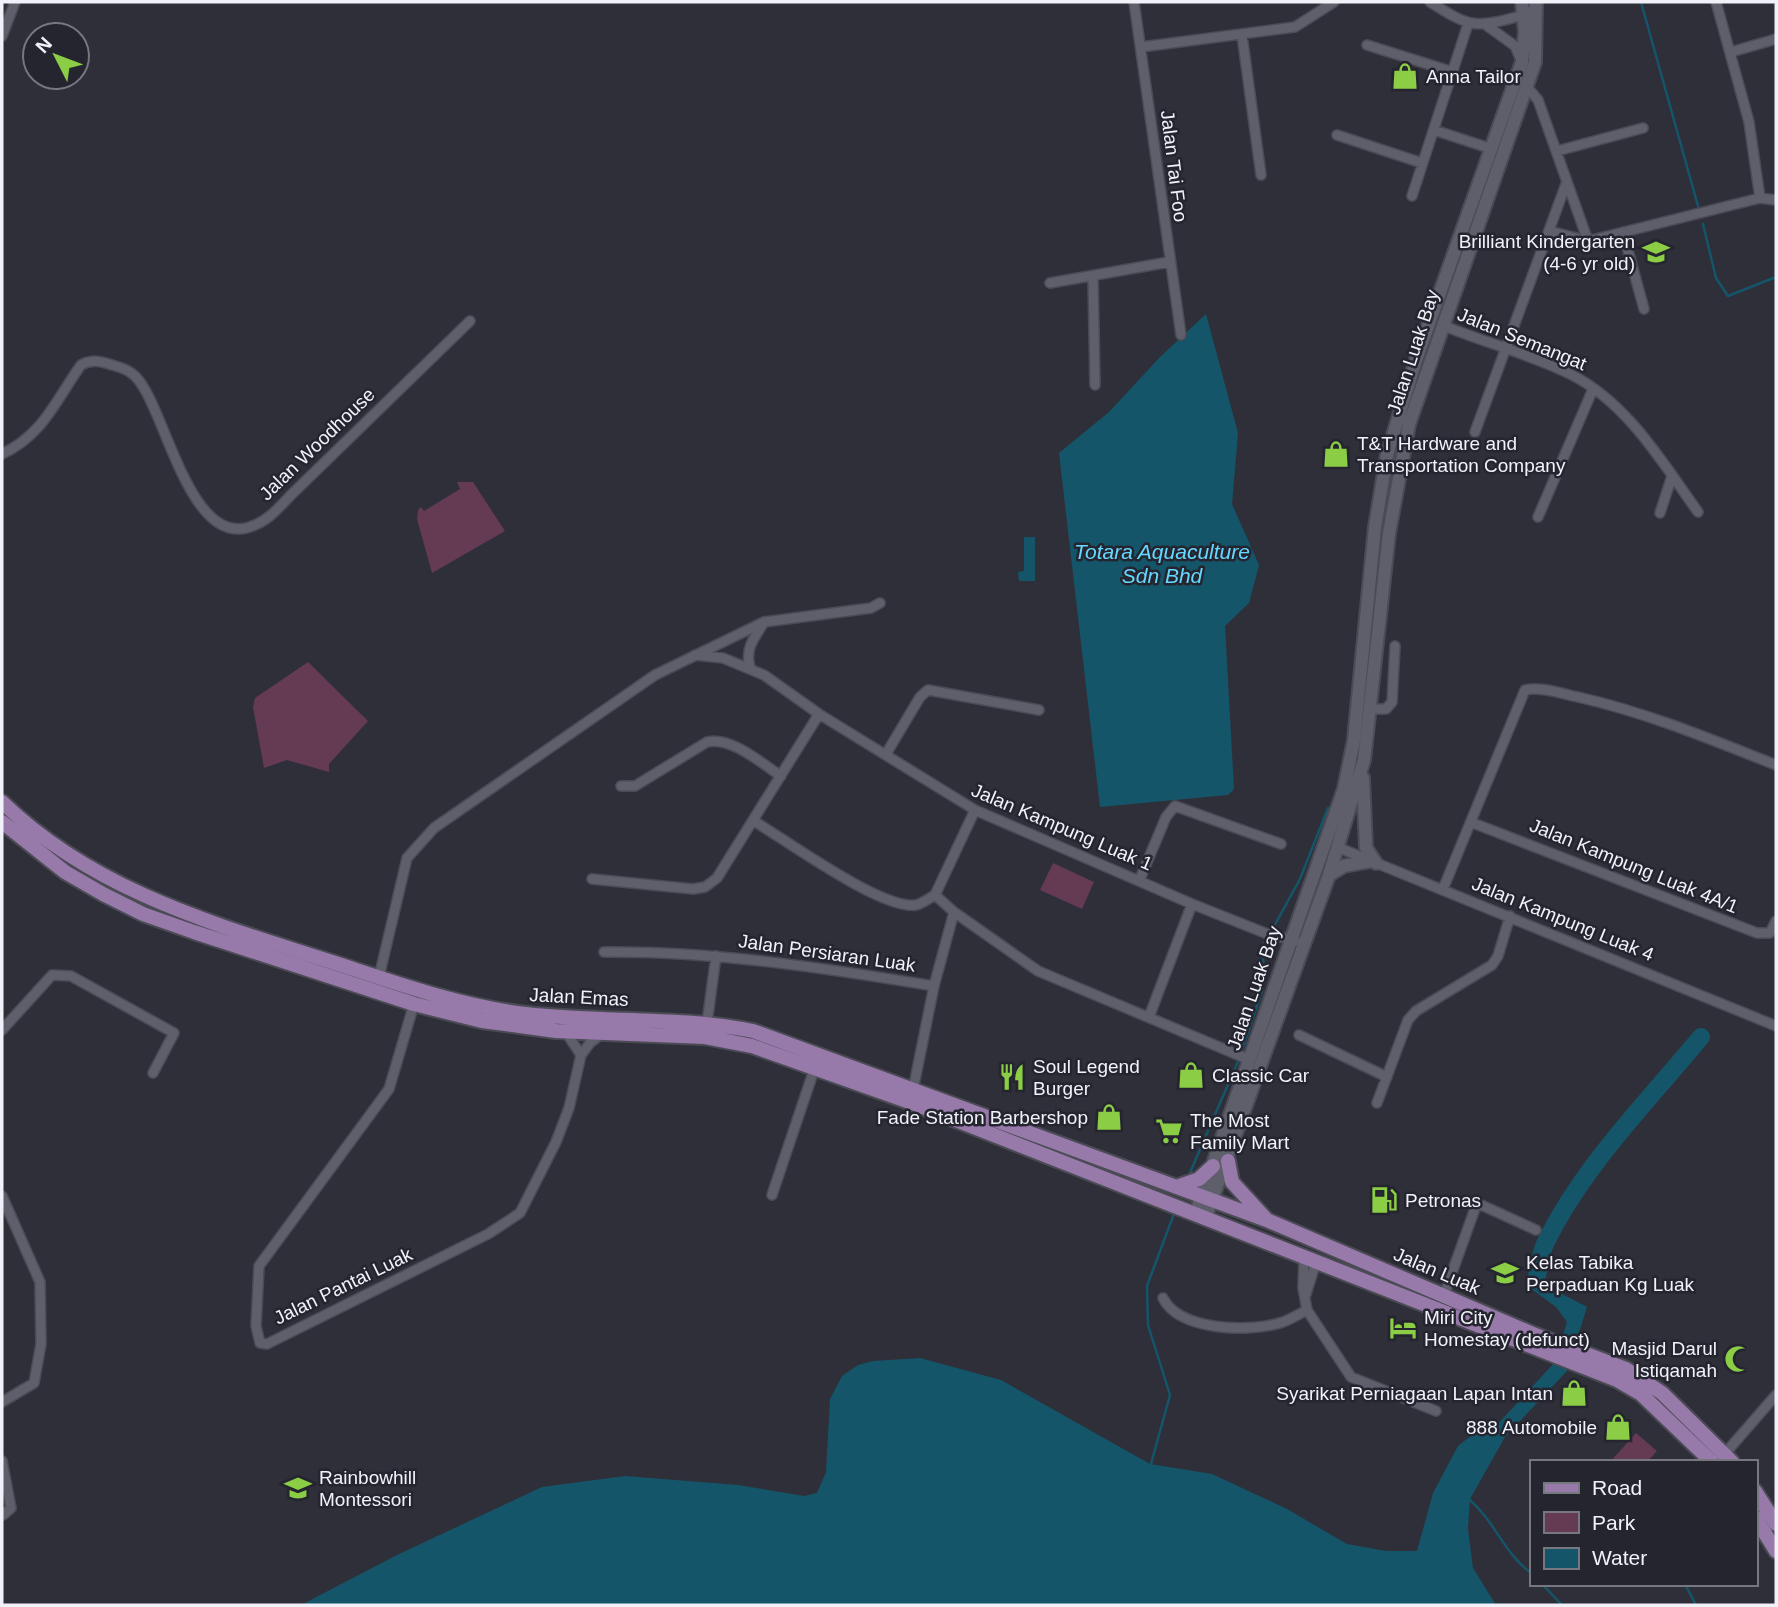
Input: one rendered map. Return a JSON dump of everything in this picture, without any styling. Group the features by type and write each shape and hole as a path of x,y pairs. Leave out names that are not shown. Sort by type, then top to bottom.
{"main road":[{"name":"Jalan Emas","path":"2,802 62,851 145,898 379,977 444,998 525,1014 707,1023 780,1040 1182,1188"},
{"name":"Jalan Emas","path":"2,822 65,872 143,914 414,1004 482,1021 565,1031 705,1037 752,1046 1175,1208"},
{"path":"1228,1161 1232,1182 1269,1221"},
{"path":"1182,1188 1213,1166"},
{"name":"Jalan Luak","path":"1182,1188 1269,1221 1444,1295 1531,1340"},
{"name":"Jalan Luak","path":"1175,1208 1595,1363 1641,1394 1721,1460"},
{"path":"1757,1494 1776,1524"},
{"path":"1757,1520 1776,1551"}],"street":[{"path":"2,36 15,2"},
{"name":"Jalan Tai Foo","path":"1134,2 1181,335"},
{"path":"1141,47 1295,26 1334,2"},
{"path":"1430,2 1468,24 1486,25 1524,15 1535,2"},
{"name":"Jalan Luak Bay","path":"1208,1200 1213,1166 1250,1060 1284,938 1323,853 1344,789 1353,740 1375,527 1387,455 1416,360 1522,62 1522,2"},
{"name":"Jalan Luak Bay","path":"1200,1217 1228,1161 1329,875 1364,760 1389,533 1409,424 1535,62 1535,2"},
{"path":"1716,2 1749,122 1760,198"},
{"path":"1412,196 1468,24"},
{"path":"1486,25 1515,46 1522,62"},
{"path":"1242,35 1262,175"},
{"path":"1731,52 1776,39"},
{"path":"1367,45 1453,72"},
{"path":"1527,87 1538,100 1588,240"},
{"path":"1557,151 1643,128"},
{"path":"1434,130 1492,149"},
{"path":"1337,135 1422,163"},
{"path":"1475,432 1566,184"},
{"path":"1549,232 1588,240 1760,198 1776,201"},
{"path":"1623,232 1644,309"},
{"path":"1050,283 1169,262"},
{"path":"1093,277 1095,385"},
{"name":"Jalan Woodhouse","path":"2,454 17,447 38,430 81,365 88,360 103,362 131,373 143,385 180,470 212,518 234,528 249,527 269,516 288,499 470,321"},
{"name":"Jalan Semangat","path":"1442,325 1570,374 1593,389 1632,423 1698,512"},
{"path":"1538,517 1593,389"},
{"path":"1660,513 1672,476"},
{"path":"379,977 408,858 423,838 655,675 764,622 871,608 880,603"},
{"path":"750,667 747,657 750,646 764,622"},
{"path":"1370,709 1386,709 1392,702 1395,646"},
{"name":"Jalan Kampung Luak 1","path":"695,655 723,658 750,667 819,714 975,810 1140,879 1192,904 1265,933 1304,942"},
{"path":"1443,890 1473,823 1523,693 1530,689 1619,706 1663,719 1776,765"},
{"path":"886,754 920,697 928,690 1039,710"},
{"path":"592,879 693,890 705,887 717,878 819,714"},
{"path":"621,786 635,786 706,742 716,740 727,743 781,776"},
{"path":"1329,875 1344,866 1373,862 1366,848 1364,835 1364,760"},
{"path":"1140,879 1166,817 1175,806 1281,844"},
{"path":"754,821 871,892 899,904 918,905 935,895 975,810"},
{"name":"Jalan Kampung Luak 4A/1","path":"1473,823 1757,933 1770,933 1776,921"},
{"path":"1323,853 1336,847 1331,832"},
{"name":"Jalan Kampung Luak 4","path":"1336,847 1776,1026"},
{"path":"935,895 954,912 1038,971 1250,1060"},
{"path":"1149,1017 1192,904"},
{"path":"913,1090 934,986 954,912"},
{"path":"1377,1103 1408,1020 1416,1011 1492,965 1498,956 1510,916"},
{"name":"Jalan Persiaran Luak","path":"604,952 668,951 811,966 934,986"},
{"name":"Jalan Persiaran Luak","path":"707,1023 716,956"},
{"path":"2,1030 57,974 71,976 177,1035 153,1073"},
{"name":"Jalan Pantai Luak","path":"414,1004 389,1089 259,1266 256,1326 260,1343 267,1344 428,1264 488,1234 520,1213 556,1142 569,1108 581,1055"},
{"path":"565,1031 581,1055 596,1037 605,1032"},
{"path":"1298,1035 1387,1077"},
{"path":"772,1195 815,1068"},
{"path":"2,1196 33,1262 42,1294 41,1343 34,1383 2,1402"},
{"path":"1444,1295 1477,1203 1536,1230"},
{"path":"1310,1260 1307,1310 1351,1377 1436,1410"},
{"path":"1163,1297 1168,1309 1199,1325 1268,1325 1307,1310"},
{"path":"1721,1460 1776,1395"},
{"path":"2,1461 11,1508 3,1516"}],"green space":[{"path":"457,482 473,482 505,531 432,573 417,519 418,510 421,507 424,511 460,489"},
{"path":"308,662 368,721 329,764 329,772 287,760 264,768 253,707 255,698"},
{"path":"1053,863 1094,882 1082,909 1040,890"},
{"path":"1636,1433 1657,1451 1649,1460 1612,1460"}],"water":[{"name":"Totara Aquaculture Sdn Bhd","path":"1206,314 1238,433 1232,504 1259,565 1249,603 1225,626 1234,789 1228,795 1100,807 1059,453 1109,412 1160,357"},
{"path":"1024,537 1035,537 1035,581 1019,581 1018,572 1024,571"},
{"path":"1535,1258 1546,1259 1543,1282 1547,1286 1587,1307 1567,1371 1505,1437 1470,1499 1468,1529 1473,1568 1496,1605 301,1605 397,1555 542,1487 625,1476 738,1485 804,1496 817,1493 826,1472 830,1399 842,1376 858,1365 873,1361 920,1358 1001,1380 1150,1464 1212,1474 1287,1509 1347,1544 1386,1551 1417,1551 1433,1493 1458,1446 1477,1431 1494,1428 1555,1362 1567,1322 1556,1307 1530,1288"}],"waterway":[{"path":"1641,2 1698,206"},
{"path":"1703,224 1716,278 1728,296 1776,277"},
{"path":"1271,932 1300,879 1328,808"},
{"path":"1241,1053 1262,991 1264,943 1268,938"},
{"path":"1536,1280 1545,1244 1577,1188 1701,1037"},
{"path":"1189,1175 1239,1059"},
{"path":"1151,1464 1170,1395 1148,1325 1147,1286 1175,1211"},
{"path":"1469,1499 1479,1508 1513,1556 1530,1572"},
{"path":"1544,1586 1562,1605"},
{"path":"1686,1586 1696,1605"}],"place":[{"name":"Anna Tailor","path":"1405,76"},
{"name":"Brilliant Kindergarten (4-6 yr old)","path":"1656,252"},
{"name":"T&T Hardware and Transportation Company","path":"1336,454"},
{"name":"Classic Car","path":"1191,1075"},
{"name":"Soul Legend Burger","path":"1012,1077"},
{"name":"Fade Station Barbershop","path":"1109,1117"},
{"name":"The Most Family Mart","path":"1169,1131"},
{"name":"Petronas","path":"1384,1200"},
{"name":"Kelas Tabika Perpaduan Kg Luak","path":"1505,1273"},
{"name":"Miri City Homestay (defunct)","path":"1403,1328"},
{"name":"Masjid Darul Istiqamah","path":"1738,1359"},
{"name":"Syarikat Perniagaan Lapan Intan","path":"1574,1393"},
{"name":"888 Automobile","path":"1618,1427"},
{"name":"Rainbowhill Montessori","path":"298,1488"}]}
